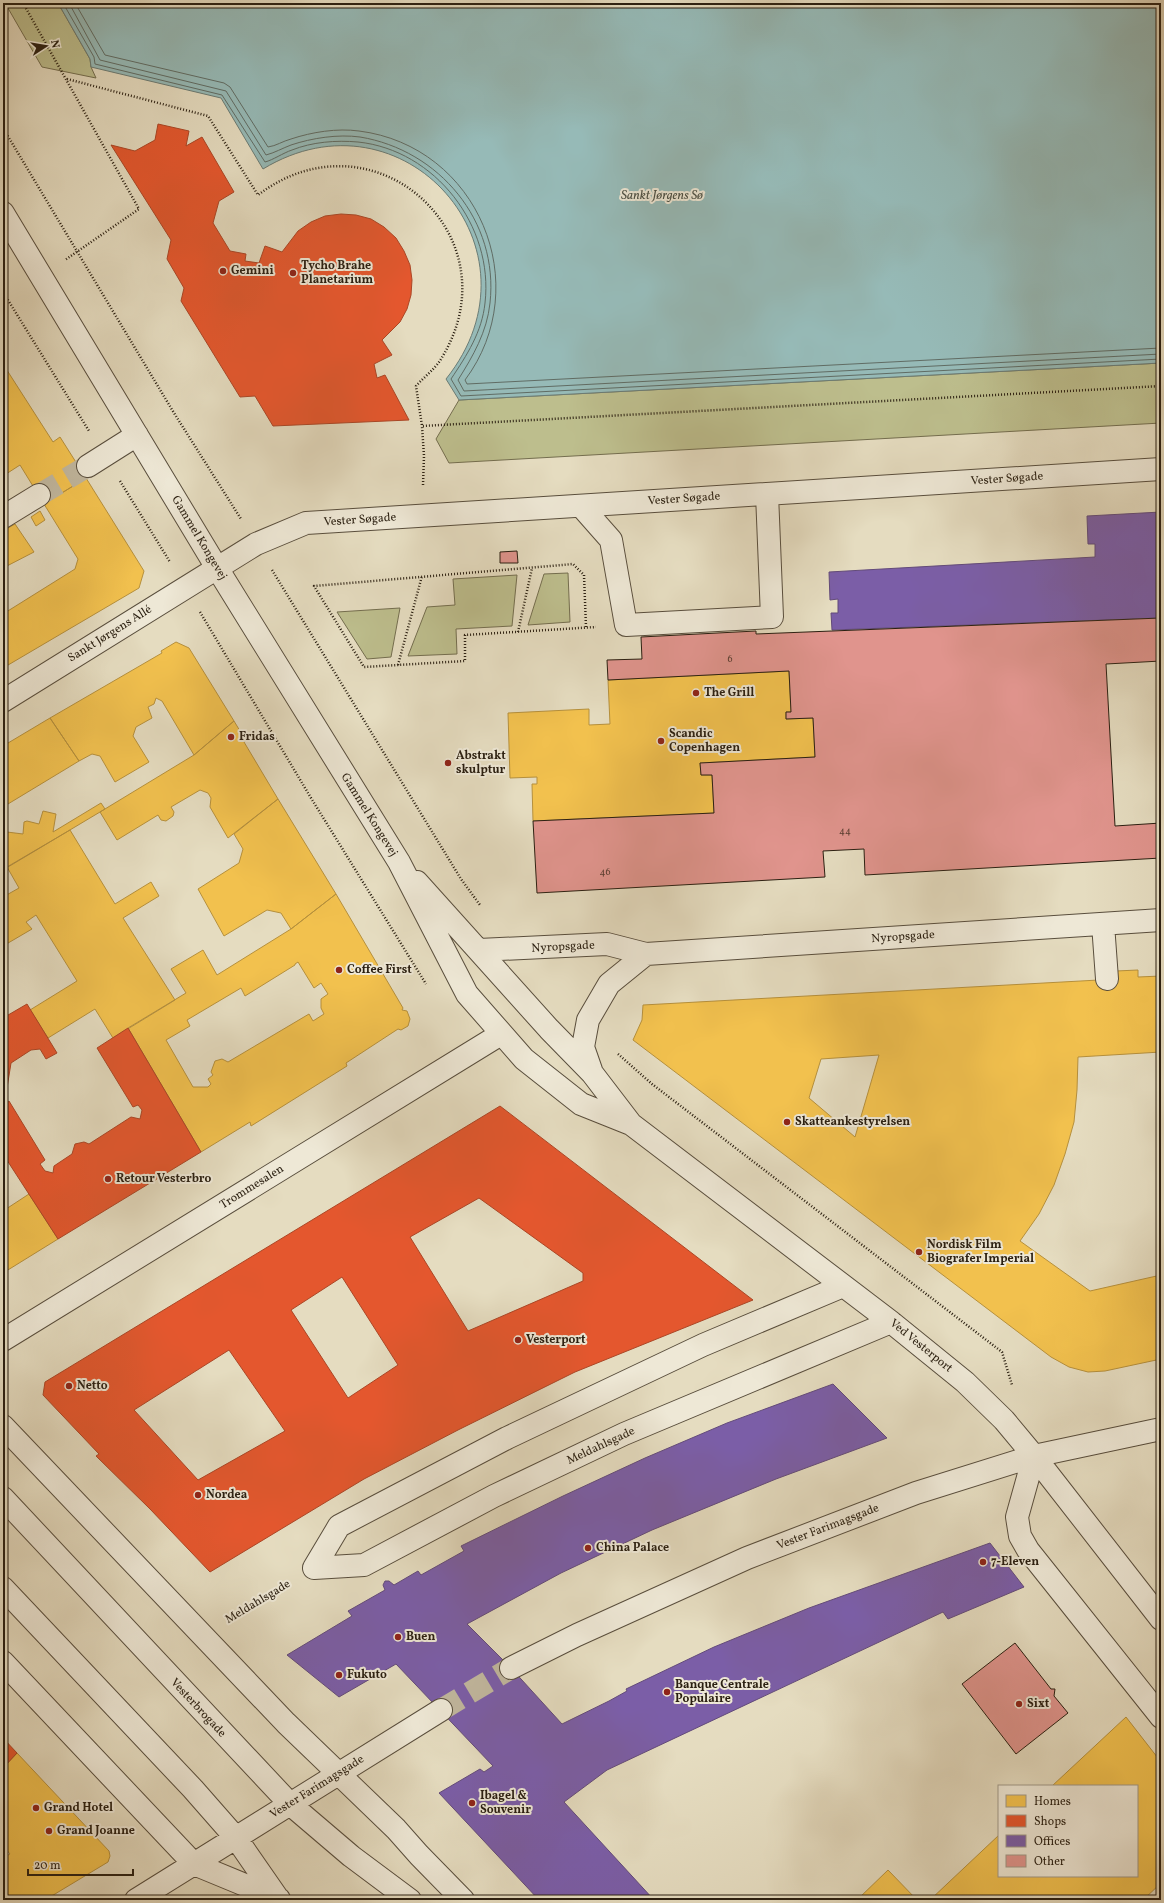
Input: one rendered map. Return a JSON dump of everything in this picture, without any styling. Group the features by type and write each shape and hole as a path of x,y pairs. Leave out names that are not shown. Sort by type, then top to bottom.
{"street":[{"name":"Gammel Kongevej","path":"3,213 217,568 399,862 467,994 524,1059 581,1104 631,1124"},
{"path":"96,461 137,435"},
{"name":"Vester Søgade","path":"217,568 256,544 306,523 1161,469"},
{"path":"581,506 611,540 626,625 772,617 767,494"},
{"path":"3,517 39,495"},
{"name":"Sankt Jørgens Allé","path":"3,701 217,568"},
{"name":"Gammel Kongevej","path":"399,862 549,1029 592,1073 631,1124"},
{"name":"Nyropsgade","path":"479,950 607,944 646,954 1161,920"},
{"path":"1103,924 1107,979"},
{"path":"592,1073 583,1047 588,1020 609,984 646,954"},
{"name":"Trommesalen","path":"3,1340 501,1034"},
{"name":"Ved Vesterport","path":"631,1124 891,1322 965,1382 1004,1420 1034,1456 1161,1619"},
{"path":"314,1568 339,1526 521,1431 703,1345 843,1286"},
{"name":"Meldahlsgade","path":"314,1568 364,1565 494,1496 624,1434 891,1322"},
{"path":"3,1426 286,1723 396,1829 418,1855 463,1900"},
{"name":"Vester Farimagsgade","path":"511,1668 577,1635 747,1558 942,1484 1034,1456 1161,1429"},
{"path":"1034,1456 1016,1517 1020,1536 1028,1550 1161,1717"},
{"name":"Vesterbrogade","path":"3,1498 290,1804 351,1856 410,1900"},
{"path":"3,1588 193,1789 236,1838 279,1900"},
{"path":"3,1662 194,1864 279,1900"},
{"name":"Vester Farimagsgade","path":"136,1900 441,1710"}],"path":[{"path":"24,3 139,209 41,275"},
{"path":"67,79 208,116 258,195 274,183 292,175 326,166 361,167 368,169 394,178 423,198 448,232 459,259 463,294 456,329 440,360 416,386 422,426 424,456"},
{"path":"3,128 77,252 461,879 485,911"},
{"path":"3,292 96,461 186,588 311,798 427,986"},
{"path":"422,426 1161,386"},
{"path":"586,627 584,575 573,564 314,586 364,667 465,661 465,635 626,625"},
{"path":"518,632 532,568"},
{"path":"398,665 422,576"},
{"path":"586,1026 652,1084 1002,1352 1013,1389"},
{"name":"Meldahlsgade","path":"203,1636 314,1568"}],"green space":[{"path":"5,3 58,3 90,59 91,67 96,78 42,67"},
{"path":"1161,363 1161,423 449,463 436,439 459,400"},
{"path":"568,573 570,622 528,625 544,574"},
{"path":"517,575 512,626 456,629 457,654 408,656 427,607 455,605 453,579"},
{"path":"400,608 391,657 367,659 337,612"}],"water":[{"name":"Sankt Jørgens Sø","path":"58,3 1161,3 1161,363 459,400 446,379 474,329 481,279 471,233 446,193 410,164 365,148 315,148 263,169 221,98 91,67 90,59"}],"building: Homes":[{"path":"3,364 53,442 60,437 86,478 44,504 20,465 3,476"},
{"path":"86,478 144,571 139,588 3,668 3,614 75,569 78,559 44,504"},
{"path":"40,511 45,520 36,526 31,517"},
{"path":"15,524 34,552 3,568 3,531"},
{"path":"176,642 189,648 234,721 194,755 162,701 156,698 154,704 148,707 152,718 136,727 133,736 149,762 115,782 100,756 92,754 79,761 50,718 162,653 161,651"},
{"name":"Scandic Copenhagen","path":"789,671 791,712 786,712 786,719 813,718 815,757 700,763 701,775 712,775 714,813 533,821 532,784 537,784 537,777 510,778 508,713 589,709 589,725 610,724 608,680"},
{"path":"50,718 79,761 3,807 3,746"},
{"path":"234,721 246,741 244,742 278,799 228,838 210,807 211,798 208,793 200,790 171,807 174,812 173,816 166,821 161,820 158,815 117,840 100,812 194,755"},
{"path":"278,799 336,894 291,929 281,913 267,910 224,936 198,889 239,863 243,849 234,834"},
{"path":"101,803 105,809 3,870 3,842 5,843 7,832 23,834 24,822 27,821 39,824 43,811 56,814 53,832"},
{"path":"70,830 115,904 151,882 159,896 123,918 175,1000 113,1038 95,1009 48,1038 30,1010 77,981 36,915 26,922 32,929 3,946 3,897 19,888 7,867"},
{"path":"336,894 403,1008 402,1010 407,1011 410,1019 408,1026 401,1030 398,1029 346,1063 347,1066 251,1126 250,1122 201,1152 128,1028 186,993 171,969 203,950 217,975 291,929","holes":["298,962 314,988 321,983 328,994 321,999 321,1008 324,1014 313,1021 309,1014 228,1062 222,1059 215,1061 211,1072 213,1075 208,1079 211,1084 208,1087 193,1087 166,1040 190,1026 187,1020 241,988 245,996"]},
{"path":"1138,970 1138,977 1161,976 1161,1052 1078,1057 1074,1122 1065,1154 1054,1185 1039,1214 1020,1241 1090,1291 1161,1275 1161,1359 1105,1371 1088,1372 1069,1367 1051,1357 633,1040 642,1020 643,1005 1117,979 1116,971","holes":["879,1055 855,1137 809,1098 821,1059"]},
{"path":"29,1194 58,1239 3,1273 3,1211"},
{"path":"1126,1717 1161,1762 1161,1883 1143,1900 930,1900 998,1836 998,1877 1138,1877 1138,1785 1053,1785"},
{"name":"Grand Hotel","path":"17,1753 109,1851 110,1856 108,1862 45,1900 3,1900 3,1858 10,1854 6,1849 3,1850 3,1768"},
{"path":"888,1870 917,1900 857,1900"}],"building: Shops":[{"name":"Tycho Brahe Planetarium","path":"158,124 189,131 186,146 202,137 234,192 219,201 213,223 230,251 246,254 245,261 259,263 265,246 282,252 298,231 311,222 325,216 341,214 356,215 371,219 384,227 396,238 410,265 412,280 411,295 407,309 400,322 382,340 392,355 374,364 377,378 385,375 409,420 273,426 255,396 240,397 181,301 184,288 167,259 171,240 111,145 135,151 155,140"},
{"path":"27,1004 57,1053 46,1059 40,1049 31,1050 11,1063 7,1088 3,1090 3,1018"},
{"path":"128,1028 201,1152 58,1239 3,1154 3,1105 9,1101 45,1160 40,1164 45,1171 53,1173 54,1166 72,1154 75,1144 84,1142 89,1144 131,1117 140,1119 142,1110 138,1105 133,1107 97,1048"},
{"name":"Vesterport","path":"500,1106 753,1300 575,1372 458,1430 364,1479 210,1572 150,1509 96,1456 99,1454 43,1395 45,1382","holes":["479,1198 583,1273 583,1281 468,1331 410,1237","342,1277 398,1365 348,1398 291,1310","229,1350 285,1431 198,1480 134,1410"]},
{"path":"3,1738 17,1753 3,1768"}],"building: Offices":[{"path":"1161,512 1161,618 832,630 831,613 838,613 838,599 830,600 829,572 1095,557 1095,544 1088,544 1087,516"},
{"name":"Buen","path":"833,1384 887,1438 776,1479 652,1530 561,1573 467,1624 511,1668 562,1724 609,1701 627,1691 626,1689 714,1647 809,1608 990,1543 1024,1587 948,1619 943,1612 607,1770 564,1802 654,1900 539,1900 439,1793 480,1769 484,1772 493,1766 396,1664 339,1697 287,1655 352,1616 348,1611 385,1590 383,1585 385,1581 389,1581 394,1585 418,1571 421,1575 464,1551 461,1546 563,1496 645,1458 727,1423"}],"building: Other":[{"path":"517,551 518,563 500,563 500,552"},
{"path":"1161,618 1161,661 1106,664 1115,826 1161,823 1161,858 865,875 864,849 823,851 825,877 537,893 533,821 714,813 712,775 701,775 700,763 815,757 813,718 786,719 786,712 791,712 789,671 608,680 607,660 642,659 641,637 756,631 756,634"},
{"name":"Sixt","path":"1015,1643 1051,1689 1055,1689 1054,1696 1068,1713 1016,1754 962,1684"}],"tunnel":[{"path":"39,495 88,466"},
{"path":"441,1710 511,1668"}],"place":[{"name":"Gemini","path":"223,271"},
{"name":"Tycho Brahe Planetarium","path":"293,273"},
{"name":"The Grill","path":"696,693"},
{"name":"Fridas","path":"231,737"},
{"name":"Scandic Copenhagen","path":"661,741"},
{"name":"Abstrakt skulptur","path":"448,763"},
{"name":"Coffee First","path":"339,970"},
{"name":"Skatteankestyrelsen","path":"787,1122"},
{"name":"Retour Vesterbro","path":"108,1179"},
{"name":"Nordisk Film Biografer Imperial","path":"919,1252"},
{"name":"Vesterport","path":"518,1340"},
{"name":"Netto","path":"69,1386"},
{"name":"Nordea","path":"198,1495"},
{"name":"China Palace","path":"588,1548"},
{"name":"7-Eleven","path":"983,1562"},
{"name":"Buen","path":"398,1637"},
{"name":"Fukuto","path":"339,1675"},
{"name":"Banque Centrale Populaire","path":"667,1692"},
{"name":"Sixt","path":"1019,1704"},
{"name":"Ibagel & Souvenir","path":"472,1803"},
{"name":"Grand Hotel","path":"36,1808"},
{"name":"Grand Joanne","path":"49,1831"}]}
